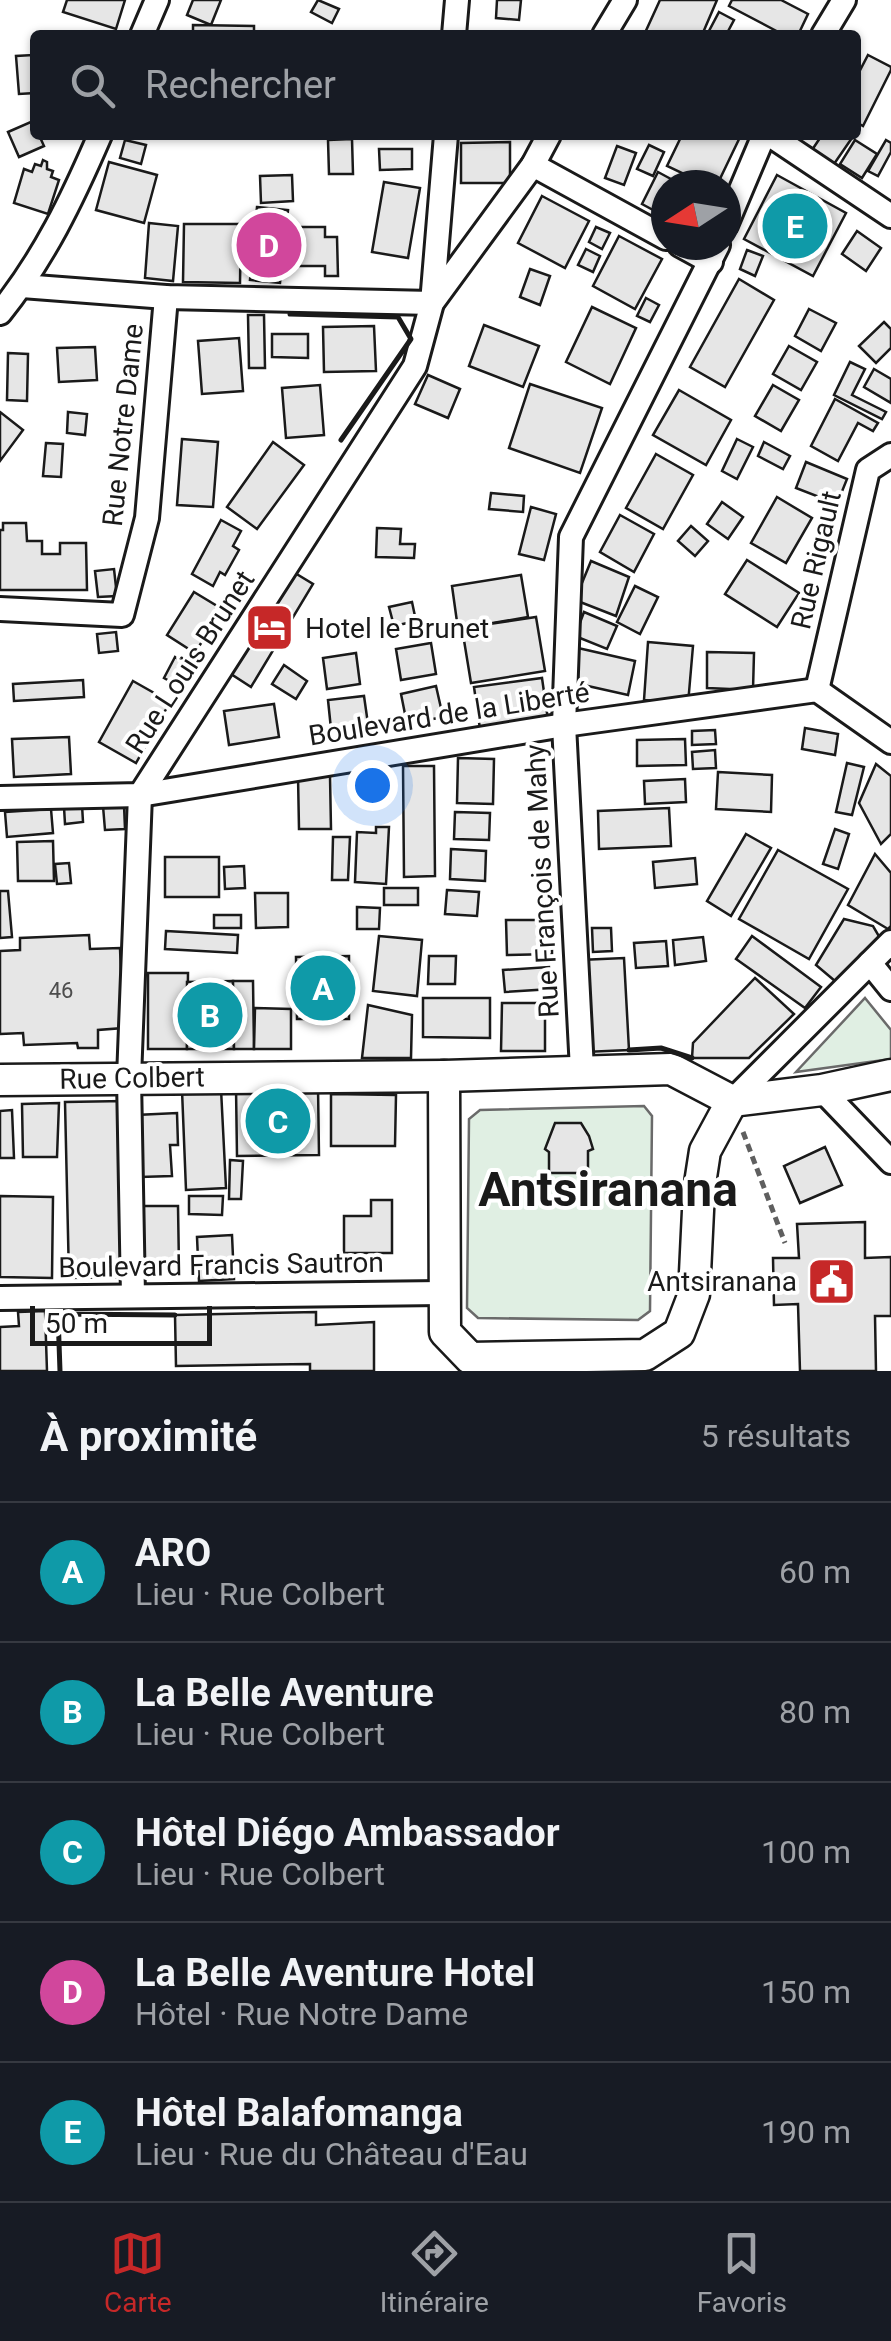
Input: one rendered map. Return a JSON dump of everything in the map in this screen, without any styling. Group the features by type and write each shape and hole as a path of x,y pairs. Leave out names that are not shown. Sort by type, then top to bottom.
{"main road":[{"name":"Rue Colbert","path":"0,1080 444,1076 671,1069 732,1101"},
{"path":"444,1076 442,1293 445,1332 464,1364 645,1355 679,1333 694,1294 699,1190 705,1152 732,1101 822,1090 891,1075"}],"street":[{"path":"144,30 157,0"},
{"path":"454,30 457,0"},
{"path":"607,30 626,0"},
{"path":"826,30 844,0"},
{"path":"0,314 65,216 98,140"},
{"path":"22,286 166,297 432,304 446,140"},
{"name":"Rue Louis Brunet","path":"133,1296 128,1078 140,795 415,366 432,304 533,165 546,140"},
{"path":"741,193 765,140"},
{"path":"775,140 891,216"},
{"path":"533,165 651,230"},
{"name":"Rue François de Mahy","path":"582,1070 564,724 571,537 710,260"},
{"name":"Rue Notre Dame","path":"0,609 122,615 147,518 166,297"},
{"name":"Rue Rigault","path":"817,690 868,470 891,455"},
{"path":"817,690 891,742"},
{"name":"Boulevard de la Liberté","path":"0,798 140,795 564,724 817,690"},
{"path":"732,1101 891,942"},
{"path":"870,963 891,989"},
{"path":"822,1090 891,1162"},
{"name":"Boulevard Francis Sautron","path":"0,1298 442,1293"}],"path":[{"path":"732,1101 785,1243"}],"green space":[{"path":"865,998 891,1030 891,1059 796,1072"},
{"path":"644,1106 652,1116 650,1311 638,1320 478,1318 467,1308 469,1119 480,1110"}],"building":[{"path":"67,0 125,0 116,29 63,12"},
{"path":"193,0 221,0 211,25 187,15"},
{"path":"318,0 339,9 332,23 311,12"},
{"path":"497,0 521,0 519,20 496,18"},
{"path":"660,0 717,0 704,30 646,30"},
{"path":"732,0 781,0 808,14 800,30 775,30 729,6"},
{"path":"719,12 734,20 729,30 710,30"},
{"path":"193,25 254,26 254,30 193,30"},
{"path":"30,55 30,93 19,94 16,56"},
{"path":"868,55 891,67 863,126 861,125 861,68"},
{"path":"30,122 30,140 41,140 44,146 19,157 8,132"},
{"path":"125,140 146,145 141,164 120,158"},
{"path":"328,140 352,140 353,174 329,174"},
{"path":"680,140 739,140 724,170 675,170 667,166"},
{"path":"819,140 851,140 834,164 812,150"},
{"path":"855,140 877,154 862,178 840,164"},
{"path":"886,140 891,143 891,152 878,176 868,171"},
{"path":"510,142 510,183 461,183 461,143"},
{"path":"649,145 664,152 651,175 637,169"},
{"path":"617,146 636,153 624,185 605,178"},
{"path":"379,149 412,149 412,169 380,170"},
{"path":"43,160 47,169 53,171 51,177 59,180 48,214 14,203 24,169 32,172 35,164 41,166"},
{"path":"109,162 157,175 144,223 96,210"},
{"path":"292,175 293,201 261,203 260,176"},
{"path":"777,175 846,213 813,276 744,239"},
{"path":"384,182 420,188 408,258 372,252"},
{"path":"651,186 651,209 642,204"},
{"path":"542,196 589,221 565,268 518,243"},
{"path":"257,207 288,210 280,283 250,280"},
{"path":"149,223 178,226 173,281 145,278"},
{"path":"184,224 241,224 240,283 183,282"},
{"path":"296,227 325,227 325,237 337,237 338,276 325,276 325,266 296,266"},
{"path":"596,227 610,233 602,249 589,242"},
{"path":"857,231 881,248 866,271 842,254"},
{"path":"619,236 651,253 651,260 661,260 635,309 593,286"},
{"path":"586,249 600,256 593,272 578,265"},
{"path":"747,250 763,256 755,276 740,269"},
{"path":"530,269 550,276 540,305 520,297"},
{"path":"739,279 774,300 725,387 690,367"},
{"path":"646,298 659,305 650,322 637,316"},
{"path":"592,307 636,328 610,384 566,362"},
{"path":"809,309 836,323 821,351 795,336"},
{"path":"248,315 264,315 265,368 249,368"},
{"path":"884,322 891,329 891,348 876,363 859,346"},
{"path":"484,325 539,346 523,387 469,366"},
{"path":"374,326 376,371 324,372 323,327"},
{"path":"272,334 308,334 308,358 272,357"},
{"path":"239,338 243,391 202,394 198,341"},
{"path":"789,346 817,362 801,390 773,374"},
{"path":"95,347 97,380 59,382 57,348"},
{"path":"8,353 28,354 27,401 7,400"},
{"path":"850,362 865,369 852,395 886,412 882,419 834,395"},
{"path":"874,369 891,379 891,403 864,387"},
{"path":"428,375 460,389 448,418 415,404"},
{"path":"530,384 602,408 580,473 509,448"},
{"path":"320,385 324,435 286,438 282,388"},
{"path":"773,385 799,400 781,431 755,416"},
{"path":"679,390 731,420 706,465 653,435"},
{"path":"835,399 878,423 873,431 858,423 838,461 811,446"},
{"path":"0,412 23,430 0,461"},
{"path":"68,412 87,414 85,435 67,433"},
{"path":"182,439 218,442 213,507 177,505"},
{"path":"737,439 753,447 737,479 722,471"},
{"path":"273,442 304,465 257,529 227,507"},
{"path":"764,442 790,456 783,469 758,456"},
{"path":"46,443 63,444 61,477 43,476"},
{"path":"656,454 693,475 663,529 626,508"},
{"path":"806,462 847,479 837,504 796,488"},
{"path":"491,493 524,496 523,512 489,509"},
{"path":"777,497 812,518 786,563 751,543"},
{"path":"722,502 743,517 728,539 707,524"},
{"path":"531,507 556,514 544,560 519,554"},
{"path":"620,515 654,534 634,572 600,552"},
{"path":"221,520 241,531 233,546 239,550 225,575 220,572 213,586 192,574"},
{"path":"3,523 26,523 27,541 42,541 42,554 60,554 60,543 86,543 87,590 0,590"},
{"path":"691,526 708,541 695,556 678,541"},
{"path":"377,528 401,529 400,544 415,544 414,558 376,557"},
{"path":"747,560 799,593 777,627 725,594"},
{"path":"591,561 629,577 616,616 575,600"},
{"path":"114,569 117,596 98,597 95,571"},
{"name":"Hotel le Brunet","path":"290,570 313,584 251,687 228,672"},
{"path":"521,575 528,617 458,629 452,586"},
{"path":"635,586 658,597 640,634 617,622"},
{"path":"194,592 222,609 195,653 167,635"},
{"path":"412,602 416,621 394,626 389,607"},
{"path":"584,612 617,626 607,649 575,636"},
{"path":"536,617 545,671 471,683 462,628"},
{"path":"116,632 118,651 99,653 97,634"},
{"path":"648,642 693,646 688,704 644,700"},
{"path":"431,643 436,674 401,680 396,649"},
{"path":"578,648 635,661 628,695 570,682"},
{"path":"707,652 754,653 753,690 707,688"},
{"path":"356,653 360,684 327,689 323,658"},
{"path":"175,657 184,663 173,683 164,678"},
{"path":"284,665 307,681 296,699 272,684"},
{"path":"542,678 548,720 480,729 474,687"},
{"path":"83,680 84,697 14,701 13,684"},
{"path":"133,681 170,702 136,763 99,742"},
{"path":"436,686 443,717 407,724 401,694"},
{"path":"364,696 368,724 331,729 328,700"},
{"path":"274,704 279,737 229,745 224,711"},
{"path":"805,728 838,734 835,755 802,749"},
{"path":"715,730 716,744 692,745 692,731"},
{"path":"69,737 71,774 14,777 12,739"},
{"path":"685,739 686,765 637,766 637,740"},
{"path":"715,750 716,768 693,769 692,752"},
{"path":"458,758 494,759 493,804 457,803"},
{"path":"847,763 864,767 852,815 836,812"},
{"path":"876,764 891,776 891,834 881,844 859,803"},
{"path":"403,766 434,766 435,876 404,877"},
{"path":"718,772 772,775 771,812 716,809"},
{"path":"298,776 330,776 331,829 299,829"},
{"path":"685,779 686,802 645,804 644,781"},
{"path":"82,805 83,822 65,824 64,807"},
{"path":"124,805 125,829 105,830 103,806"},
{"path":"669,808 671,846 599,849 598,811"},
{"path":"51,809 53,833 7,837 5,812"},
{"path":"455,812 490,813 489,840 454,839"},
{"path":"376,827 389,827 386,884 355,882 357,832 376,833"},
{"path":"835,829 849,834 838,869 823,864"},
{"path":"746,834 771,848 731,916 707,901"},
{"path":"333,837 350,837 348,880 332,880"},
{"path":"53,841 54,881 18,881 17,842"},
{"path":"451,849 486,851 485,881 450,879"},
{"path":"778,850 848,889 809,959 739,919"},
{"path":"875,854 891,873 888,929 848,905"},
{"path":"165,857 219,857 219,897 165,897"},
{"path":"695,858 697,884 655,888 653,862"},
{"path":"69,863 71,883 57,884 55,864"},
{"path":"244,866 245,888 225,889 224,867"},
{"path":"384,888 418,888 418,905 384,905"},
{"path":"447,890 479,892 477,916 445,914"},
{"path":"0,891 8,891 12,937 0,938"},
{"path":"255,893 288,893 288,927 256,928"},
{"path":"357,907 380,908 379,929 357,929"},
{"path":"214,915 241,915 241,928 214,928"},
{"path":"844,919 873,926 880,938 835,981 816,965"},
{"path":"506,920 552,920 552,954 507,955"},
{"path":"592,928 611,928 612,951 593,952"},
{"path":"166,931 238,935 237,953 165,949"},
{"path":"89,935 90,949 120,948 123,1028 98,1030 98,1048 78,1048 77,1043 24,1045 23,1033 0,1034 0,951 20,950 20,938"},
{"path":"379,936 422,940 417,996 373,991"},
{"path":"752,936 821,987 805,1008 736,959"},
{"path":"703,937 706,961 675,965 673,940"},
{"path":"666,941 668,966 636,968 634,943"},
{"path":"349,956 349,1019 297,1019 296,957"},
{"path":"429,956 456,956 455,984 428,984"},
{"path":"624,958 629,1050 585,1052 580,960"},
{"path":"549,967 551,989 505,992 503,970"},
{"path":"148,973 188,973 187,1049 148,1049"},
{"path":"755,978 794,1014 749,1058 692,1058 693,1043"},
{"path":"233,981 234,1049 187,1049 187,982"},
{"path":"233,981 253,981 254,1049 234,1049"},
{"path":"423,998 490,998 490,1038 423,1037"},
{"path":"502,1003 545,1003 545,1051 501,1051"},
{"path":"368,1005 412,1015 411,1058 362,1058"},
{"path":"255,1008 291,1009 291,1049 254,1049"},
{"path":"318,1087 319,1155 237,1156 236,1088"},
{"path":"221,1089 226,1188 186,1190 182,1090"},
{"path":"331,1094 396,1095 395,1146 331,1146"},
{"path":"124,1101 127,1277 69,1278 65,1102"},
{"path":"59,1103 57,1157 23,1157 22,1104"},
{"path":"12,1110 14,1158 0,1158 0,1111"},
{"path":"177,1113 178,1145 170,1145 172,1176 140,1177 136,1115"},
{"path":"555,1123 581,1123 593,1149 588,1151 588,1173 549,1173 549,1152 545,1149"},
{"path":"825,1147 842,1185 800,1203 784,1166"},
{"path":"230,1160 243,1161 241,1199 229,1199"},
{"path":"0,1196 53,1197 52,1278 0,1277"},
{"path":"189,1196 223,1196 222,1215 189,1214"},
{"path":"371,1200 392,1200 392,1253 344,1253 344,1216 371,1216"},
{"path":"143,1206 178,1206 179,1267 144,1267"},
{"name":"Antsiranana","path":"865,1222 865,1258 891,1257 891,1316 875,1316 876,1371 800,1371 798,1304 774,1305 773,1258 799,1258 797,1224"},
{"path":"232,1235 234,1279 199,1281 197,1237"},
{"path":"45,1311 47,1371 0,1371 0,1327 19,1326 18,1312"},
{"path":"316,1312 316,1325 374,1322 374,1371 310,1371 310,1364 176,1366 175,1315"}],"wall":[{"path":"290,314 398,317 411,339 341,440"},
{"path":"629,1050 661,1048 692,1058"},
{"path":"60,1371 58,1314 175,1315"}],"place":[{"name":"Hôtel Balafomanga","path":"795,226"},
{"name":"La Belle Aventure Hotel","path":"269,245"},
{"name":"Hotel le Brunet","path":"270,628"},
{"name":"ARO","path":"323,988"},
{"name":"La Belle Aventure","path":"210,1015"},
{"name":"Hôtel Diégo Ambassador","path":"278,1121"},
{"name":"Antsiranana","path":"832,1281"}],"district":[{"name":"Antsiranana","path":"608,1189"}]}
